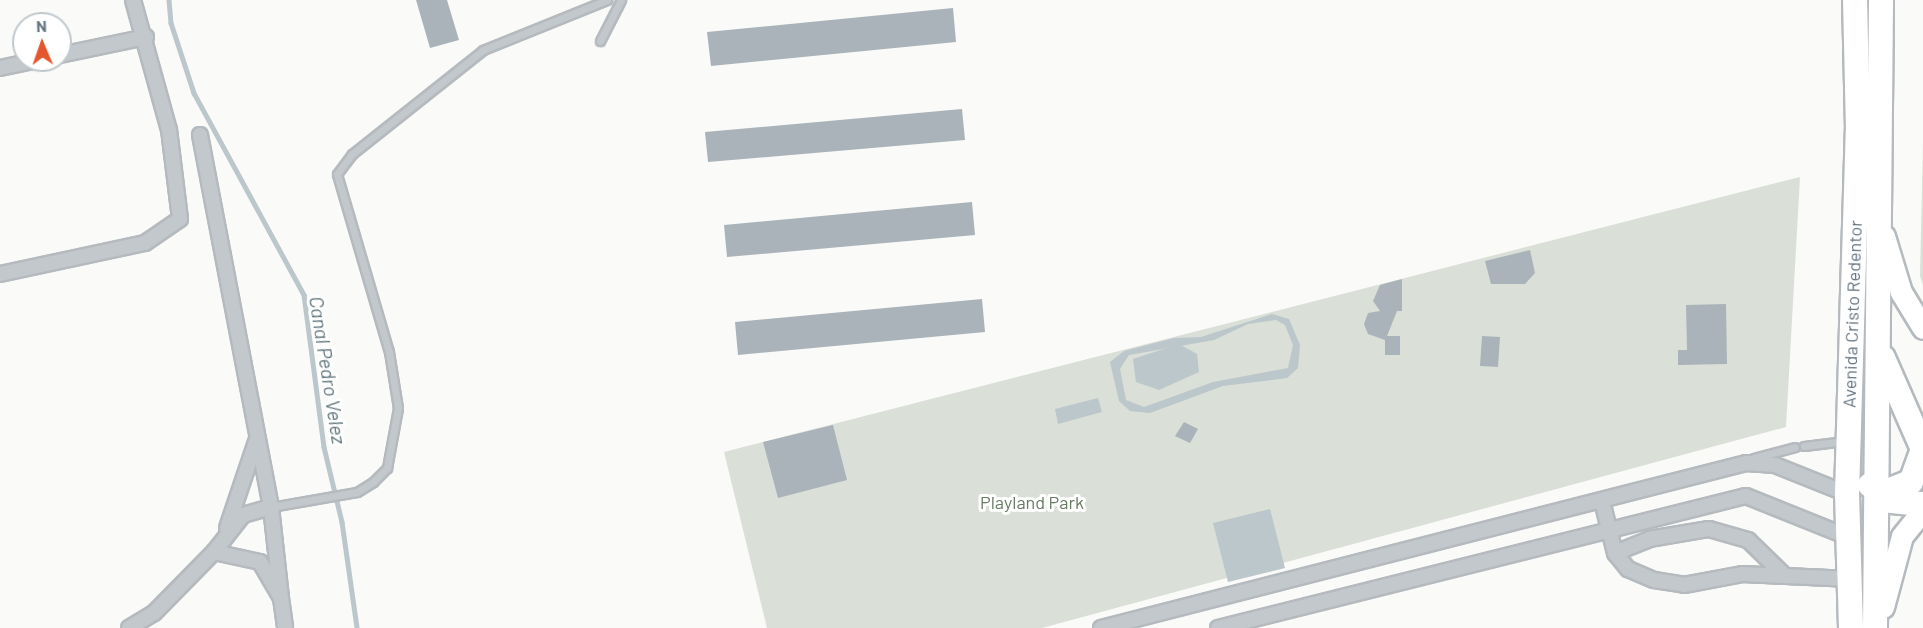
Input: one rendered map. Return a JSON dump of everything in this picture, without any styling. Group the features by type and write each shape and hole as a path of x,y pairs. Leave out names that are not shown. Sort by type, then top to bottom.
{"highway":[{"name":"Avenida Cristo Redentor","path":"1855,0 1858,130 1847,494 1851,579 1860,628"},
{"name":"Avenida Cristo Redentor","path":"1860,628 1875,599 1878,495 1881,0"},
{"path":"1852,329 1860,362 1861,464 1878,495 1900,504 1923,504"},
{"path":"1878,495 1911,482 1923,449 1885,365 1879,335"},
{"path":"1847,494 1867,494 1875,599"}],"main road":[{"path":"1879,215 1893,272 1923,328"},
{"path":"1860,628 1897,547 1923,510"}],"street":[{"path":"0,274 145,243 180,219 169,130 146,37 133,0"},
{"path":"72,52 146,37"},
{"path":"200,135 271,507 285,628"},
{"path":"129,628 154,613 214,552 227,528 257,437"},
{"path":"1101,628 1746,463 1775,465 1847,494"},
{"path":"1218,628 1746,496 1848,537"},
{"path":"1602,501 1607,529 1616,553 1628,569 1684,585 1742,574 1851,579"},
{"path":"227,528 243,514 271,507"},
{"path":"1616,553 1649,538 1709,529 1748,540 1784,575"},
{"path":"214,552 260,562 281,598"},
{"path":"154,613 154,628"}],"lane":[{"path":"271,507 357,492 387,468 398,408 389,352 337,174 352,154 483,50 608,0"},
{"path":"600,41 621,0"},
{"path":"1804,446 1849,440"},
{"path":"1745,458 1795,447"}],"green space":[{"path":"1923,143 1923,285 1920,276"},
{"name":"Playland Park","path":"1800,177 1786,427 1042,628 767,628 724,452"}],"shaded area":[{"path":"1272,314 1289,319 1300,345 1298,368 1287,378 1223,386 1150,413 1130,411 1119,401 1110,362 1124,351 1174,338 1201,337","holes":["1276,320 1285,325 1293,345 1288,368 1213,382 1144,407 1126,400 1120,369 1129,355 1214,340 1248,324"]},
{"path":"1179,344 1197,354 1199,372 1159,390 1136,382 1133,359"},
{"path":"1098,398 1102,412 1058,424 1055,409"},
{"path":"1270,509 1285,568 1228,582 1213,523"}],"building":[{"path":"416,0 447,0 459,40 430,48"},
{"path":"953,8 956,42 711,66 707,32"},
{"path":"962,109 965,140 708,162 705,132"},
{"path":"972,202 975,235 727,257 724,225"},
{"path":"1530,250 1535,273 1525,284 1491,284 1485,261"},
{"path":"1402,279 1402,311 1397,311 1387,336 1400,336 1400,355 1385,355 1385,340 1368,334 1364,324 1368,313 1380,311 1373,301 1380,285"},
{"path":"982,299 985,332 738,355 735,322"},
{"path":"1726,304 1727,364 1678,365 1678,350 1687,350 1686,305"},
{"path":"1482,336 1500,337 1498,367 1480,366"},
{"path":"1184,422 1198,429 1190,443 1175,436"},
{"path":"833,425 847,480 778,498 763,442"}],"waterway":[{"name":"Canal Pedro Velez","path":"169,0 171,23 194,93 304,295 324,447 342,522 357,628"}]}
